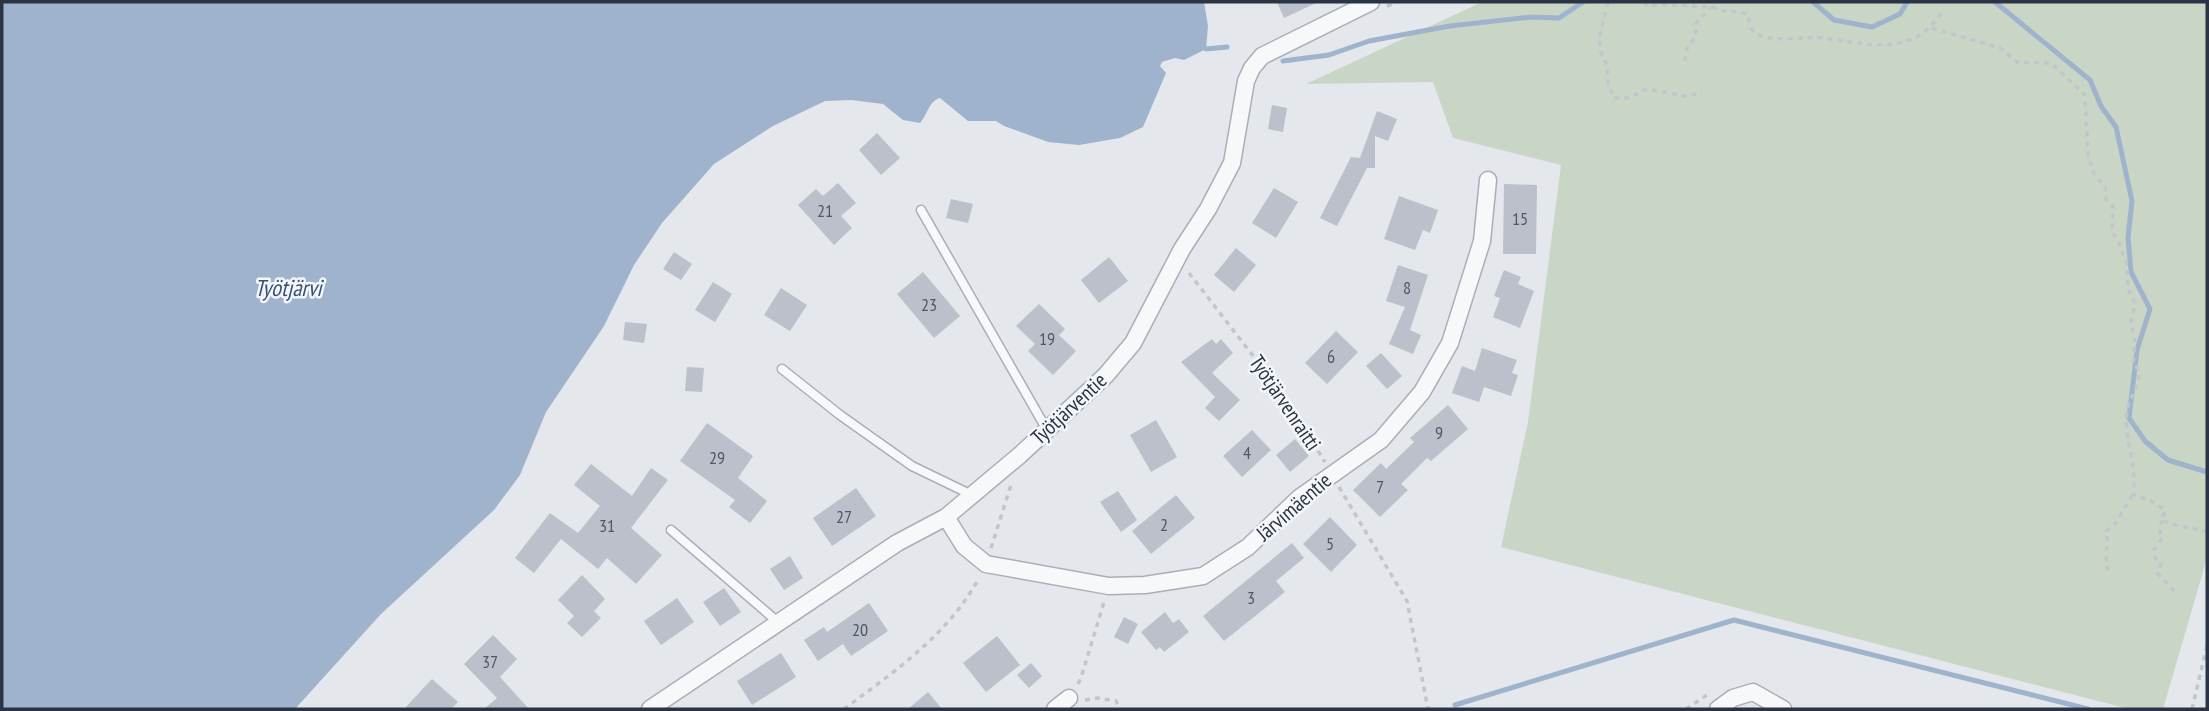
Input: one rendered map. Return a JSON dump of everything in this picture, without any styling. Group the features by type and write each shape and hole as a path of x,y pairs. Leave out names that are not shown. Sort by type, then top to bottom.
{"street":[{"name":"Työtjärventie","path":"649,709 897,543 946,517 1020,455 1106,375 1133,343 1182,249 1209,209 1232,163 1246,82 1252,68 1262,56 1366,5"},
{"name":"Järvimäentie","path":"986,565 1109,586 1145,585 1203,576 1248,547 1299,498 1381,440 1422,392 1450,343 1482,241 1488,180"},
{"path":"946,517 964,546 986,565"},
{"path":"1718,709 1733,698 1753,692 1783,709"},
{"path":"1055,709 1069,698"}],"lane":[{"path":"921,210 1047,430"},
{"path":"782,369 840,415 912,466 972,495"},
{"path":"671,530 779,622"}],"path":[{"path":"1366,5 1398,2"},
{"path":"1608,2 1599,38 1607,66 1608,84 1614,97 1629,98 1647,89 1685,96 1702,93"},
{"path":"1644,2 1647,6 1711,6 1723,11 1740,11 1747,14 1752,29 1759,35 1778,39 1824,38 1845,43 1889,45 1910,40 1932,27 1942,11"},
{"path":"1685,61 1687,48 1696,36 1695,24 1711,6"},
{"path":"1932,27 2000,48 2017,62 2051,63 2085,95 2088,154 2094,174 2105,187 2106,199 2113,206 2112,232 2119,240 2127,265 2128,289 2135,304 2131,322 2135,341 2133,364 2139,370 2140,378 2128,406 2126,426 2133,457 2133,494 2115,524 2106,531 2108,571"},
{"name":"Työtjärvenraitti","path":"1181,263 1281,392 1407,601 1428,709"},
{"path":"844,709 919,651 962,605 986,565 1020,455"},
{"path":"2133,494 2165,510 2159,529 2163,537 2154,550 2155,558 2161,564 2158,574 2177,594"},
{"path":"2162,520 2175,527 2207,531"},
{"path":"1109,586 1082,678 1069,698 1116,701 1121,709"},
{"path":"2192,709 2207,646"}],"green space":[{"path":"1482,2 2207,2 2207,558 2163,709 2129,709 1501,547 1528,422 1561,165 1453,138 1433,82 1306,84"}],"water":[{"name":"Työtjärvi","path":"2,2 1204,2 1208,26 1206,49 1184,60 1175,58 1162,62 1160,66 1166,73 1143,127 1120,138 1079,145 1048,142 996,121 968,121 940,98 931,105 920,123 903,120 883,104 851,100 825,101 773,126 714,164 662,223 634,265 604,326 546,412 520,475 494,510 381,614 295,709 2,709"}],"building":[{"path":"1277,2 1318,2 1284,18"},
{"path":"1272,105 1287,108 1283,132 1268,129"},
{"path":"1377,111 1397,119 1388,141 1375,136 1375,168 1367,168 1337,226 1320,218 1351,157 1360,158"},
{"path":"877,133 900,158 881,175 859,150"},
{"path":"838,183 856,203 841,216 852,228 834,245 798,205 816,189 823,196"},
{"path":"1504,184 1537,185 1536,254 1503,254"},
{"path":"1274,188 1298,202 1276,238 1252,223"},
{"path":"1399,196 1438,210 1430,233 1423,230 1415,250 1384,239"},
{"path":"951,199 973,204 968,223 946,218"},
{"path":"1236,248 1256,265 1234,292 1214,275"},
{"path":"674,252 692,264 681,280 663,269"},
{"path":"1109,257 1128,281 1099,303 1081,280"},
{"path":"1398,265 1428,275 1410,330 1421,335 1413,354 1389,344 1405,307 1386,301"},
{"path":"1504,270 1521,277 1518,284 1534,291 1520,328 1493,317 1500,298 1494,296"},
{"path":"923,272 960,316 934,338 897,294"},
{"path":"713,282 732,294 715,322 695,310"},
{"path":"781,288 807,305 790,331 764,315"},
{"path":"1039,304 1065,329 1059,335 1076,351 1053,375 1028,351 1035,344 1016,326"},
{"path":"625,322 647,324 644,343 623,340"},
{"path":"1336,331 1358,352 1327,384 1305,363"},
{"path":"1212,339 1216,344 1221,339 1233,353 1212,373 1240,400 1219,421 1205,408 1215,397 1181,362"},
{"path":"1482,348 1517,360 1512,373 1518,375 1511,396 1484,387 1479,402 1452,393 1462,366 1475,371"},
{"path":"1381,353 1402,376 1387,389 1366,366"},
{"path":"687,367 704,368 702,392 685,391"},
{"path":"1448,405 1468,429 1431,461 1427,458 1401,484 1408,490 1380,517 1353,490 1381,463 1386,469 1414,442 1410,438"},
{"path":"1156,420 1177,457 1151,472 1130,435"},
{"path":"707,423 753,456 738,478 767,501 750,523 729,507 735,500 680,461"},
{"path":"1252,430 1271,450 1242,477 1223,456"},
{"path":"1295,439 1309,456 1290,472 1276,455"},
{"path":"591,464 632,496 651,468 668,480 631,528 662,555 636,584 607,558 598,569 561,539 534,573 515,558 550,513 578,533 600,506 574,485"},
{"path":"856,488 876,516 832,546 813,518"},
{"path":"1118,491 1137,520 1121,532 1100,502"},
{"path":"1176,495 1195,518 1151,554 1132,531"},
{"path":"1330,517 1357,545 1331,572 1303,544"},
{"path":"1292,543 1304,558 1276,581 1285,592 1224,641 1203,616"},
{"path":"790,556 803,578 784,590 770,569"},
{"path":"582,575 605,599 594,611 601,618 582,637 567,623 574,616 558,600"},
{"path":"724,588 741,612 720,626 703,602"},
{"path":"677,598 694,622 661,645 644,621"},
{"path":"869,603 888,631 851,656 843,644 818,661 804,640 824,627 827,632"},
{"path":"1165,612 1173,623 1179,619 1189,632 1164,652 1160,647 1156,650 1141,632"},
{"path":"1124,617 1138,624 1128,644 1114,637"},
{"path":"493,635 517,659 500,677 529,709 484,709 497,698 464,664"},
{"path":"997,636 1020,665 986,692 963,663"},
{"path":"781,653 796,677 752,705 737,681"},
{"path":"1031,663 1042,676 1029,688 1017,675"},
{"path":"432,679 458,702 451,709 404,709"},
{"path":"928,692 942,709 908,709"}],"waterway":[{"path":"1283,61 1329,55 1369,41 1450,26 1531,17 1559,18 1583,2"},
{"path":"1813,2 1834,20 1872,27 1900,14 1907,2"},
{"path":"1995,2 2090,80 2101,106 2116,127 2132,201 2128,238 2131,272 2150,309 2137,350 2129,418 2145,441 2168,460 2207,472"},
{"path":"1206,49 1227,47"},
{"path":"1455,705 1734,620 2088,709"}]}
